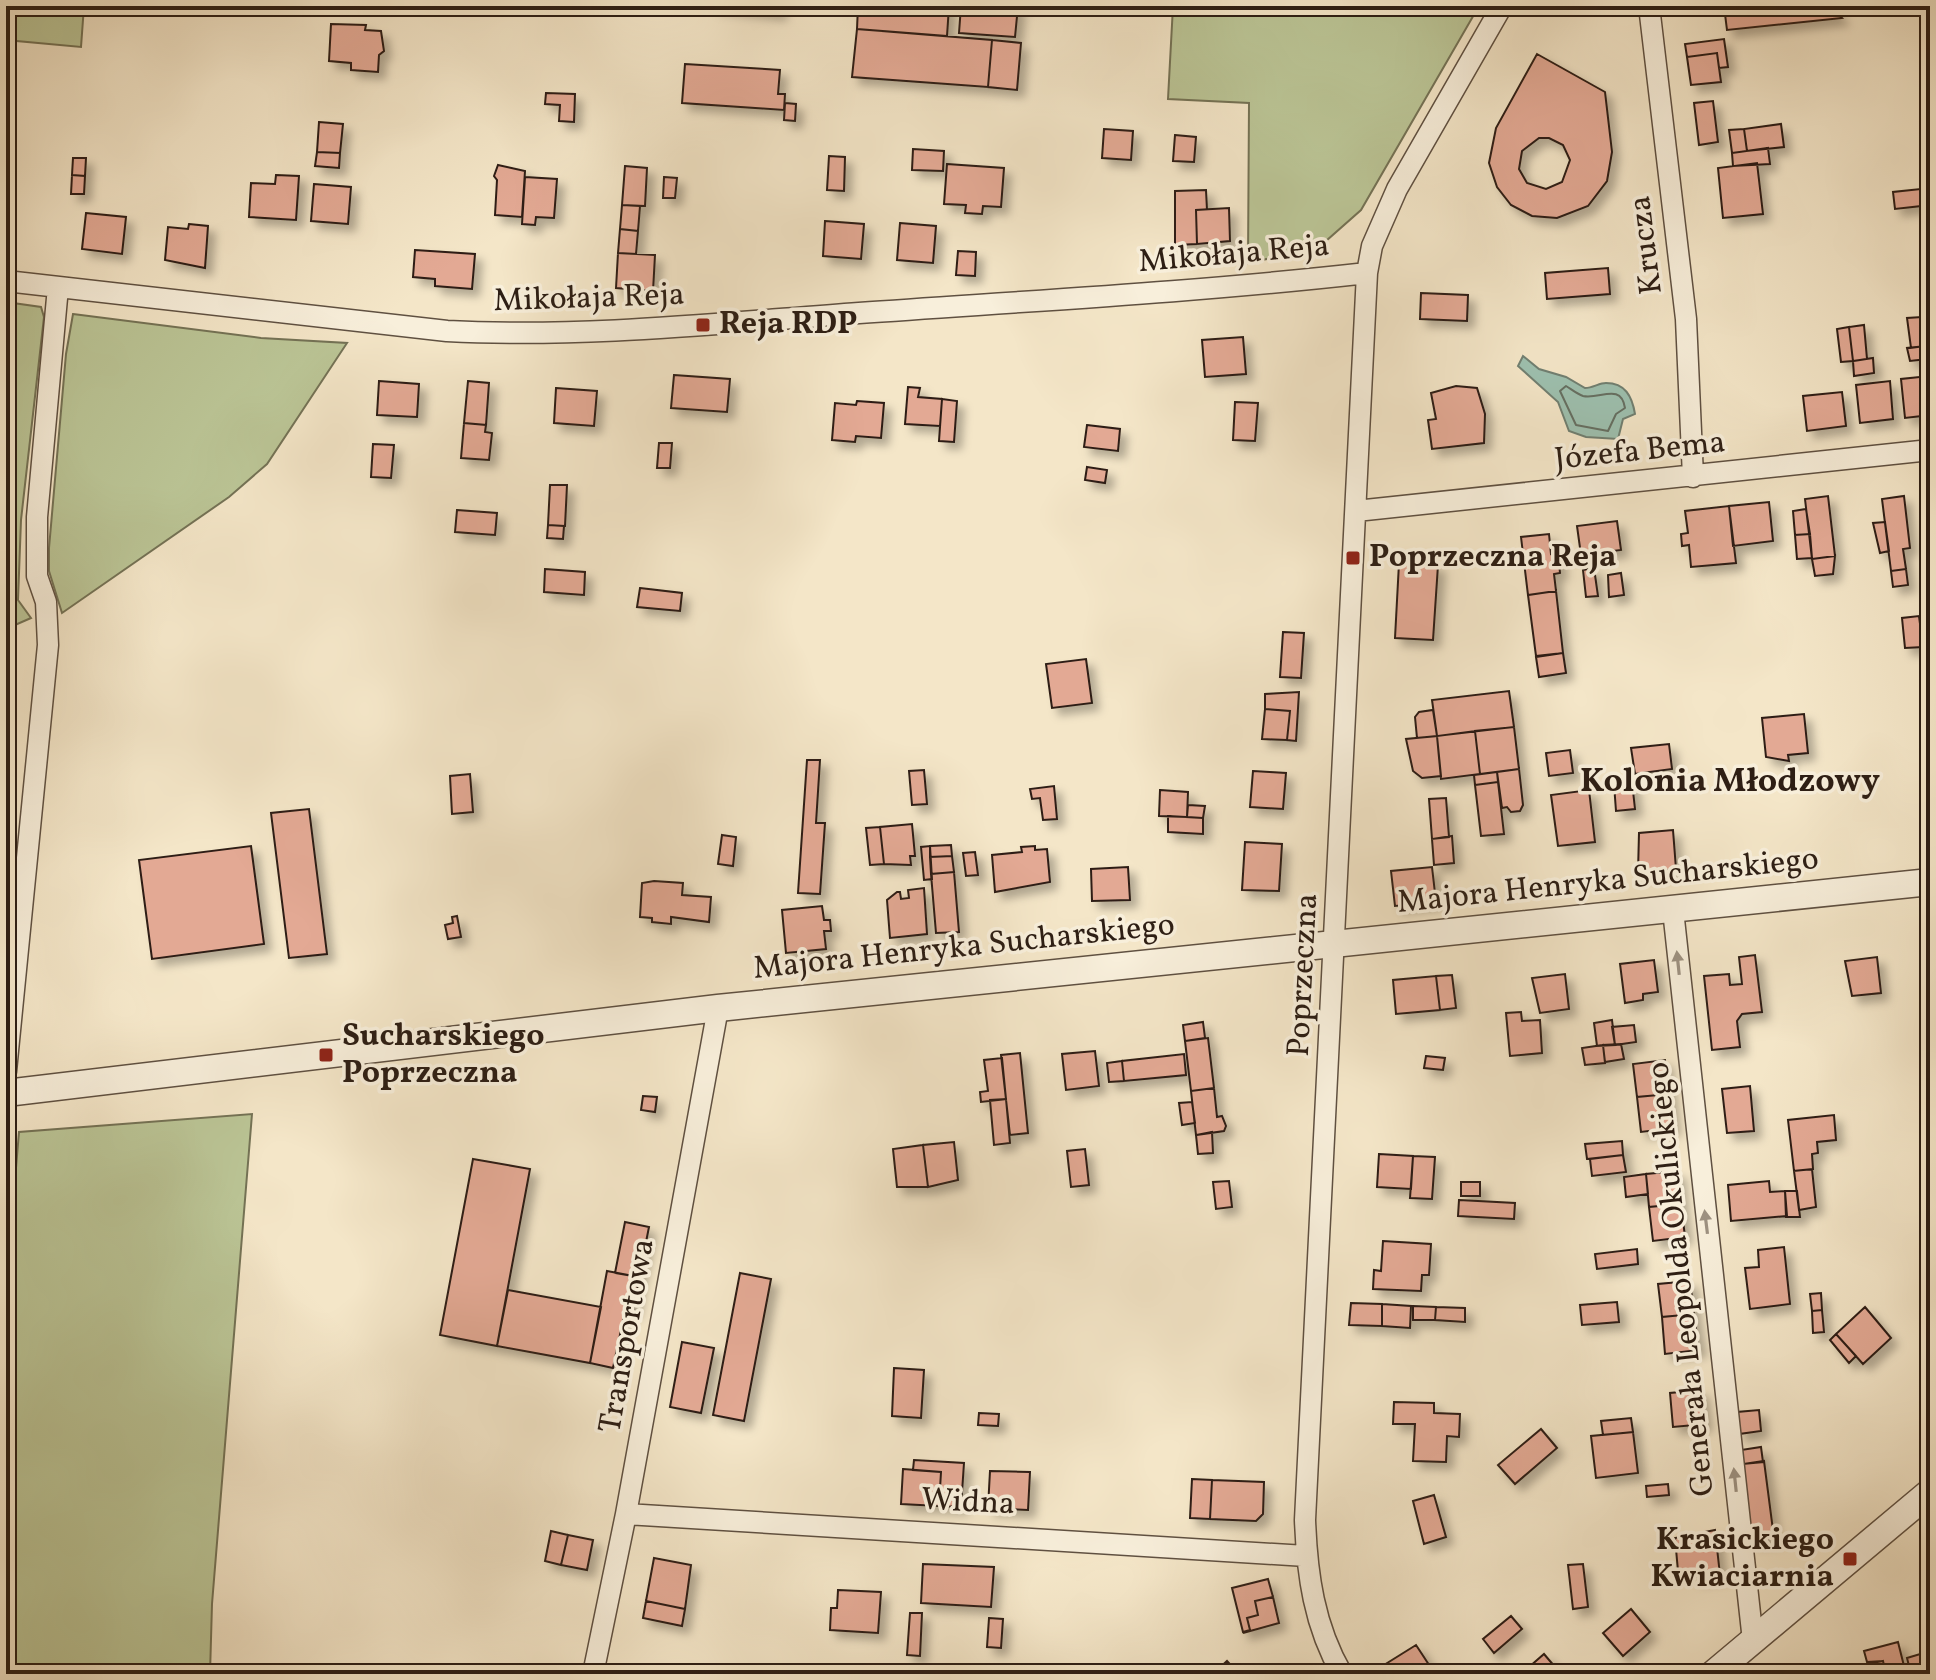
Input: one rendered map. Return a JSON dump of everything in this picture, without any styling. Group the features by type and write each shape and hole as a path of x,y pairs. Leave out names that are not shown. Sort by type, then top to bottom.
{"street":[{"name":"Poprzeczna","path":"1342,1674 1318,1618 1306,1556 1367,273 1372,246 1397,189 1502,6"},
{"name":"Krucza","path":"1649,6 1686,319 1693,477"},
{"name":"Mikołaja Reja","path":"6,281 447,331 510,334 679,326 1161,292 1367,273"},
{"path":"6,1071 48,645 46,602 37,576 37,517 58,287"},
{"name":"Józefa Bema","path":"1356,511 1930,450"},
{"name":"Majora Henryka Sucharskiego","path":"6,1093 718,1008 1930,882"},
{"name":"Generała Leopolda Okulickiego","path":"1673,910 1753,1641"},
{"name":"Transportowa","path":"593,1674 626,1514 718,1008"},
{"path":"1713,1674 1930,1492"},
{"name":"Widna","path":"626,1514 1306,1556"}],"shaded area":[{"path":"6,6 84,6 81,47 6,40"},
{"path":"1173,6 1479,6 1361,210 1318,248 1248,263 1249,103 1168,99"},
{"path":"6,302 41,307 44,317 21,520 18,600 31,618 6,629"},
{"path":"73,314 261,338 347,343 267,464 229,497 62,613 49,571 49,548 66,354"},
{"path":"252,1114 212,1604 210,1674 6,1674 6,1287 19,1132"}],"water":[{"path":"1523,356 1539,369 1566,377 1585,388 1606,383 1623,388 1630,396 1635,414 1623,419 1618,439 1586,437 1569,431 1558,402 1518,366"}],"building":[{"path":"711,6 780,6 779,13"},
{"path":"858,6 949,6 947,36 857,29"},
{"path":"961,6 1018,6 1015,37 959,33"},
{"path":"1724,6 1831,6 1842,18 1727,30"},
{"path":"331,24 366,25 365,30 381,31 384,51 379,55 378,72 351,70 351,63 329,61"},
{"path":"857,29 992,40 988,87 852,77"},
{"path":"1724,39 1728,67 1719,68 1717,53 1687,57 1685,44"},
{"path":"992,40 1021,43 1017,90 988,87"},
{"path":"1717,53 1721,82 1691,85 1687,57"},
{"path":"1537,54 1605,92 1612,152 1607,181 1588,206 1557,218 1532,216 1511,205 1497,187 1489,163 1496,128","holes":["1539,138 1549,138 1563,145 1570,160 1562,182 1546,189 1527,183 1519,169 1522,151"]},
{"path":"685,64 780,70 778,94 785,94 784,110 682,103"},
{"path":"546,93 575,94 574,122 559,121 560,105 545,104"},
{"path":"1713,101 1718,142 1699,145 1694,103"},
{"path":"785,103 796,104 795,121 784,120"},
{"path":"319,122 343,124 340,153 317,152"},
{"path":"1781,124 1784,147 1747,151 1744,129"},
{"path":"1104,129 1133,131 1131,160 1102,158"},
{"path":"1744,129 1747,151 1732,153 1729,130"},
{"path":"1175,135 1196,137 1194,162 1173,161"},
{"path":"1768,148 1770,164 1733,166 1732,153"},
{"path":"913,149 944,151 943,171 912,170"},
{"path":"317,152 340,153 339,168 315,166"},
{"path":"829,156 845,157 844,191 827,190"},
{"path":"73,158 86,158 85,176 72,175"},
{"path":"1757,163 1763,214 1723,218 1718,168"},
{"path":"947,164 1004,168 1001,207 983,206 982,214 965,213 966,205 944,204"},
{"path":"498,165 525,171 522,217 495,215 497,180 494,176"},
{"path":"625,166 647,168 645,206 622,205"},
{"path":"72,175 85,176 84,194 71,194"},
{"path":"276,175 299,176 296,220 249,217 251,183 275,184"},
{"path":"525,177 557,179 554,218 536,217 535,225 522,224"},
{"path":"664,177 677,178 675,198 663,198"},
{"path":"314,184 351,187 348,224 311,221"},
{"path":"1930,188 1930,205 1895,209 1893,192"},
{"path":"1206,190 1207,210 1196,210 1197,244 1175,245 1175,191"},
{"path":"622,205 640,206 638,231 620,229"},
{"path":"1229,208 1230,241 1197,244 1196,210"},
{"path":"86,213 126,217 122,254 82,249"},
{"path":"825,221 864,224 861,259 823,256"},
{"path":"900,223 936,226 933,263 897,260"},
{"path":"189,224 208,226 205,268 165,260 168,227 188,229"},
{"path":"620,229 638,231 636,254 618,253"},
{"path":"415,250 475,254 472,289 435,286 435,279 413,277"},
{"path":"958,251 976,252 975,276 956,275"},
{"path":"618,253 655,255 653,291 616,288"},
{"path":"1608,268 1610,294 1547,299 1545,273"},
{"path":"1421,293 1468,295 1467,321 1420,319"},
{"path":"1922,317 1926,346 1911,348 1907,318"},
{"path":"1864,325 1867,359 1853,361 1849,327"},
{"path":"1849,327 1853,361 1841,362 1837,329"},
{"path":"1243,337 1246,374 1205,377 1202,340"},
{"path":"1926,346 1927,359 1910,361 1907,348"},
{"path":"1873,358 1874,373 1854,376 1853,361"},
{"path":"674,375 730,379 727,412 671,408"},
{"path":"1929,376 1930,415 1905,418 1901,379"},
{"path":"379,381 419,384 417,417 377,415"},
{"path":"468,381 489,383 486,425 464,423"},
{"path":"1890,381 1893,419 1860,423 1856,385"},
{"path":"1456,386 1477,388 1485,414 1484,443 1432,449 1428,420 1436,419 1431,393"},
{"path":"908,387 920,388 918,397 942,399 940,426 905,424"},
{"path":"556,388 597,391 594,426 554,423"},
{"path":"1842,392 1846,426 1807,431 1803,396"},
{"path":"942,399 957,401 954,442 939,441"},
{"path":"857,401 884,403 881,438 856,436 855,442 832,440 835,403 856,405"},
{"path":"1235,402 1258,403 1255,441 1233,440"},
{"path":"464,423 486,425 485,432 492,433 489,460 461,458"},
{"path":"1087,425 1120,429 1118,451 1084,447"},
{"path":"659,443 672,443 670,468 657,468"},
{"path":"373,444 394,445 391,478 371,477"},
{"path":"1087,467 1107,470 1105,483 1085,480"},
{"path":"550,485 567,485 565,526 548,525"},
{"path":"1828,496 1835,556 1812,559 1805,499"},
{"path":"1904,496 1910,548 1903,549 1906,569 1891,571 1882,499"},
{"path":"1769,502 1773,541 1733,546 1729,506"},
{"path":"1729,506 1736,563 1691,567 1689,545 1682,546 1681,534 1688,533 1685,511"},
{"path":"1806,509 1810,534 1795,535 1793,511"},
{"path":"457,510 497,513 495,535 455,532"},
{"path":"1617,521 1621,550 1581,555 1577,526"},
{"path":"1885,522 1889,551 1880,553 1873,523"},
{"path":"548,525 564,526 563,539 547,538"},
{"path":"1549,534 1551,554 1558,553 1560,573 1554,574 1556,591 1528,595 1521,537"},
{"path":"1810,534 1812,558 1797,559 1795,535"},
{"path":"1835,556 1833,574 1815,576 1812,559"},
{"path":"1399,563 1438,565 1433,640 1395,638"},
{"path":"1594,568 1598,596 1586,597 1583,570"},
{"path":"545,569 585,572 584,595 544,592"},
{"path":"1906,569 1908,585 1893,587 1891,571"},
{"path":"1621,573 1624,595 1609,597 1608,575"},
{"path":"640,588 682,593 680,611 637,607"},
{"path":"1556,591 1563,653 1536,656 1528,595"},
{"path":"1919,616 1923,647 1905,648 1902,618"},
{"path":"1283,632 1304,633 1301,678 1280,677"},
{"path":"1563,653 1566,673 1539,677 1536,657"},
{"path":"1086,659 1092,703 1052,708 1046,664"},
{"path":"1509,691 1514,727 1437,736 1432,700"},
{"path":"1299,692 1296,741 1287,740 1290,711 1265,709 1265,694"},
{"path":"1265,709 1290,711 1287,740 1262,739"},
{"path":"1433,710 1437,736 1417,738 1415,717 1419,712"},
{"path":"1804,714 1808,753 1788,755 1789,761 1766,757 1762,718"},
{"path":"1514,727 1519,769 1480,774 1475,731"},
{"path":"1475,731 1480,774 1441,779 1437,736"},
{"path":"1437,736 1441,776 1422,778 1413,771 1406,739"},
{"path":"1669,744 1672,769 1635,774 1631,748"},
{"path":"1570,750 1573,773 1549,776 1546,753"},
{"path":"807,760 820,760 816,823 825,823 820,894 798,893"},
{"path":"1519,769 1523,805 1520,811 1511,812 1507,807 1502,808 1497,772"},
{"path":"924,770 927,804 912,805 909,771"},
{"path":"1253,771 1286,773 1283,809 1250,807"},
{"path":"1497,772 1498,782 1475,785 1474,775"},
{"path":"470,774 473,812 452,814 450,776"},
{"path":"1498,782 1504,834 1481,836 1475,785"},
{"path":"1632,782 1635,809 1616,811 1614,784"},
{"path":"1054,786 1057,819 1043,820 1040,798 1032,799 1030,789"},
{"path":"1160,790 1188,792 1187,817 1159,816"},
{"path":"1589,790 1595,842 1558,846 1551,795"},
{"path":"1446,798 1449,837 1432,839 1429,799"},
{"path":"1188,805 1205,806 1203,818 1187,817"},
{"path":"309,809 327,954 289,958 271,813"},
{"path":"1168,816 1203,818 1203,834 1168,832"},
{"path":"912,824 915,856 910,856 911,865 884,864 880,827"},
{"path":"880,827 884,864 870,865 866,828"},
{"path":"1673,830 1676,869 1638,873 1639,833"},
{"path":"722,835 736,837 733,866 718,864"},
{"path":"1452,836 1454,863 1434,865 1432,839"},
{"path":"1245,842 1282,844 1279,891 1242,890"},
{"path":"951,845 952,856 930,857 930,846"},
{"path":"251,846 264,944 152,959 139,860"},
{"path":"930,846 932,879 924,880 921,847"},
{"path":"1035,846 1035,850 1047,849 1050,882 995,892 992,855 1022,852 1021,847"},
{"path":"975,852 978,875 966,876 963,853"},
{"path":"952,856 954,872 931,874 930,857"},
{"path":"1128,867 1130,900 1092,901 1091,869"},
{"path":"1432,867 1436,902 1395,906 1391,871"},
{"path":"954,872 959,932 936,933 931,874"},
{"path":"642,883 683,883 682,895 711,897 709,922 671,917 671,924 640,917"},
{"path":"924,888 927,934 890,938 887,900 897,892 900,892 901,899 909,898 908,890"},
{"path":"822,906 824,920 830,920 831,931 824,931 826,949 786,953 782,910"},
{"path":"457,916 461,937 448,939 445,925 453,923 452,917"},
{"path":"1755,955 1762,1012 1742,1014 1737,1021 1740,1047 1712,1050 1704,976 1729,974 1730,985 1742,984 1739,957"},
{"path":"1877,957 1881,993 1852,996 1845,961"},
{"path":"1654,960 1658,992 1643,994 1643,1000 1625,1003 1620,964"},
{"path":"1565,974 1569,1009 1540,1013 1532,978"},
{"path":"1452,975 1456,1008 1440,1010 1436,976"},
{"path":"1436,976 1440,1010 1396,1014 1393,980"},
{"path":"1521,1012 1522,1021 1540,1020 1542,1053 1510,1056 1506,1013"},
{"path":"1612,1020 1615,1045 1597,1046 1594,1023"},
{"path":"1203,1022 1205,1038 1185,1041 1183,1025"},
{"path":"1634,1025 1636,1042 1615,1045 1612,1027"},
{"path":"1208,1038 1214,1088 1191,1091 1185,1041"},
{"path":"1621,1044 1624,1059 1605,1062 1603,1045"},
{"path":"1603,1045 1605,1063 1585,1065 1582,1048"},
{"path":"1095,1051 1099,1086 1066,1090 1062,1054"},
{"path":"1020,1053 1028,1133 1010,1135 1001,1055"},
{"path":"1184,1054 1186,1075 1124,1081 1122,1061"},
{"path":"1426,1056 1445,1058 1443,1070 1424,1068"},
{"path":"1002,1058 1006,1099 981,1102 980,1092 988,1091 984,1060"},
{"path":"1665,1060 1669,1094 1637,1097 1633,1064"},
{"path":"1122,1061 1124,1081 1109,1082 1107,1063"},
{"path":"1750,1086 1754,1131 1727,1133 1722,1089"},
{"path":"1214,1088 1217,1117 1222,1116 1226,1126 1224,1131 1196,1135 1191,1091"},
{"path":"1669,1094 1673,1128 1641,1132 1637,1097"},
{"path":"643,1096 657,1097 655,1112 641,1110"},
{"path":"1006,1099 1010,1143 994,1145 990,1100"},
{"path":"1192,1102 1195,1123 1182,1125 1179,1103"},
{"path":"1834,1115 1836,1140 1817,1142 1818,1153 1812,1154 1813,1169 1794,1171 1788,1120"},
{"path":"1212,1132 1213,1153 1198,1154 1196,1135"},
{"path":"1622,1141 1623,1155 1587,1159 1585,1144"},
{"path":"954,1142 958,1180 928,1187 923,1145"},
{"path":"923,1145 928,1187 897,1187 893,1149"},
{"path":"1085,1149 1089,1185 1071,1187 1067,1151"},
{"path":"1379,1154 1413,1156 1411,1189 1377,1187"},
{"path":"1623,1155 1626,1172 1592,1176 1590,1159"},
{"path":"1413,1156 1435,1157 1432,1199 1410,1198"},
{"path":"473,1159 530,1169 497,1346 440,1335"},
{"path":"1812,1169 1816,1207 1799,1210 1794,1171"},
{"path":"1678,1171 1681,1204 1649,1207 1646,1174"},
{"path":"1646,1174 1648,1194 1626,1197 1624,1177"},
{"path":"1229,1181 1232,1207 1216,1209 1213,1182"},
{"path":"1769,1181 1770,1192 1785,1191 1787,1216 1731,1221 1728,1185"},
{"path":"1461,1182 1480,1182 1480,1196 1461,1196"},
{"path":"1785,1191 1797,1191 1800,1217 1786,1217"},
{"path":"1459,1200 1515,1203 1514,1219 1458,1216"},
{"path":"1681,1204 1685,1237 1653,1241 1649,1207"},
{"path":"625,1222 649,1227 639,1277 615,1273"},
{"path":"1383,1241 1431,1244 1429,1275 1422,1275 1421,1291 1373,1289 1374,1270 1381,1271"},
{"path":"1784,1247 1790,1304 1750,1309 1745,1268 1759,1267 1758,1250"},
{"path":"1637,1249 1638,1264 1597,1269 1595,1254"},
{"path":"607,1271 639,1277 633,1312 625,1311 613,1368 590,1363"},
{"path":"740,1273 771,1279 744,1421 713,1415"},
{"path":"1690,1281 1694,1314 1662,1317 1658,1284"},
{"path":"508,1290 601,1307 590,1363 497,1346"},
{"path":"1821,1293 1822,1310 1812,1311 1810,1294"},
{"path":"1617,1302 1619,1322 1582,1325 1580,1305"},
{"path":"1351,1303 1382,1304 1382,1326 1349,1325"},
{"path":"1382,1304 1411,1306 1410,1328 1382,1326"},
{"path":"1413,1306 1436,1307 1435,1320 1413,1320"},
{"path":"1436,1307 1465,1308 1465,1322 1435,1320"},
{"path":"1865,1307 1891,1338 1863,1364 1836,1334"},
{"path":"1822,1310 1824,1332 1813,1333 1812,1311"},
{"path":"1694,1314 1699,1350 1665,1354 1662,1317"},
{"path":"1836,1334 1856,1356 1849,1363 1830,1340"},
{"path":"682,1342 714,1348 701,1413 670,1407"},
{"path":"894,1368 924,1370 921,1418 892,1416"},
{"path":"1701,1390 1705,1424 1673,1427 1670,1393"},
{"path":"1394,1402 1434,1403 1434,1413 1460,1414 1459,1437 1447,1436 1446,1462 1413,1461 1415,1424 1393,1424"},
{"path":"1759,1410 1761,1431 1739,1434 1737,1412"},
{"path":"979,1413 999,1414 998,1426 978,1425"},
{"path":"1631,1418 1633,1432 1603,1435 1601,1421"},
{"path":"1541,1429 1557,1448 1515,1484 1498,1465"},
{"path":"1633,1432 1638,1473 1596,1478 1591,1436"},
{"path":"1761,1447 1763,1462 1743,1464 1741,1450"},
{"path":"914,1460 964,1463 961,1507 939,1506 941,1472 913,1470"},
{"path":"1764,1461 1774,1538 1751,1540 1743,1464"},
{"path":"903,1469 941,1472 939,1506 901,1504"},
{"path":"990,1471 1030,1472 1028,1510 988,1508"},
{"path":"1192,1479 1212,1480 1210,1519 1190,1518"},
{"path":"1212,1480 1264,1482 1263,1514 1256,1521 1210,1519"},
{"path":"1668,1484 1669,1495 1647,1497 1646,1486"},
{"path":"1434,1495 1446,1537 1424,1544 1413,1501"},
{"path":"1715,1530 1720,1575 1694,1577 1693,1569 1678,1571 1675,1538"},
{"path":"551,1531 568,1535 561,1565 545,1561"},
{"path":"568,1535 593,1540 587,1570 561,1565"},
{"path":"654,1558 691,1565 685,1609 646,1601"},
{"path":"923,1564 994,1567 991,1607 921,1603"},
{"path":"1583,1564 1588,1607 1573,1609 1568,1565"},
{"path":"1268,1579 1273,1597 1255,1601 1258,1615 1247,1618 1250,1630 1243,1632 1232,1588"},
{"path":"838,1590 881,1592 878,1633 830,1630 831,1608 837,1608"},
{"path":"1273,1597 1279,1623 1243,1633 1250,1630 1247,1618 1258,1615 1255,1601"},
{"path":"646,1601 685,1609 682,1626 643,1618"},
{"path":"1631,1609 1650,1632 1623,1656 1603,1633"},
{"path":"910,1613 922,1613 920,1656 907,1655"},
{"path":"1511,1616 1522,1629 1494,1653 1483,1639"},
{"path":"989,1618 1003,1619 1001,1648 987,1647"},
{"path":"1898,1642 1906,1674 1886,1674 1883,1661 1867,1662 1864,1651"},
{"path":"1416,1645 1435,1674 1390,1674 1384,1665"},
{"path":"1930,1651 1930,1674 1911,1674 1907,1658"},
{"path":"1544,1654 1561,1674 1521,1674"},
{"path":"1227,1661 1237,1672 1213,1674"},
{"path":"1883,1661 1886,1674 1840,1674 1849,1667"}],"place":[{"name":"Reja RDP","path":"703,325"},
{"name":"Poprzeczna Reja","path":"1353,558"},
{"name":"Sucharskiego Poprzeczna","path":"326,1055"},
{"name":"Krasickiego Kwiaciarnia","path":"1850,1559"}],"district":[{"name":"Kolonia Młodzowy","path":"1730,782"}]}
